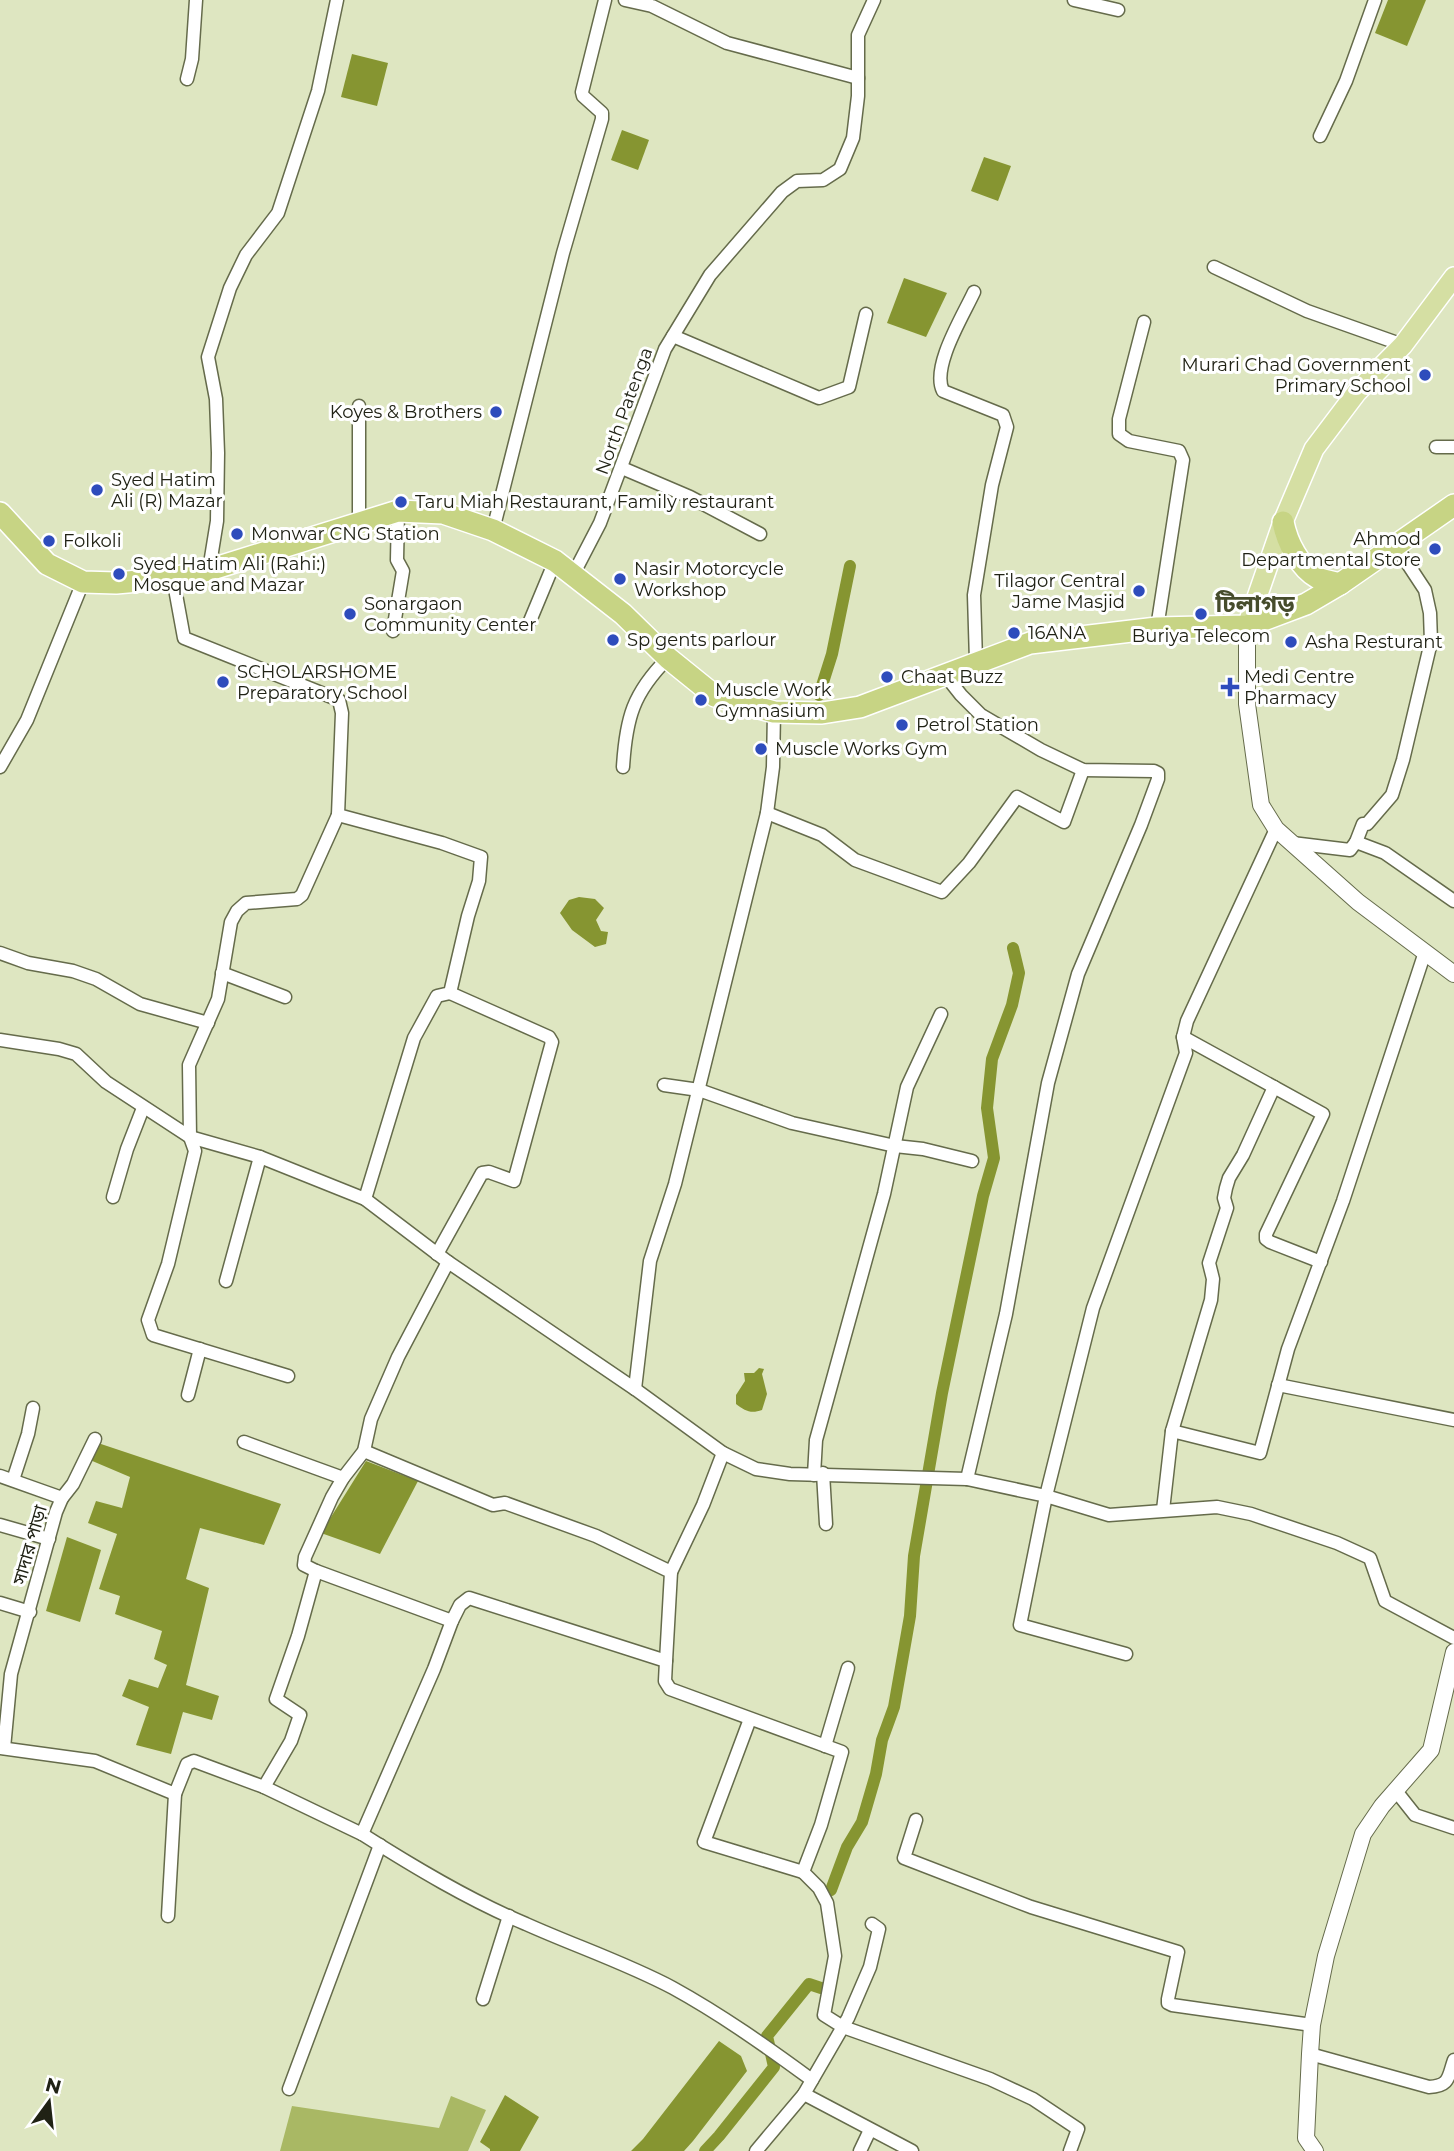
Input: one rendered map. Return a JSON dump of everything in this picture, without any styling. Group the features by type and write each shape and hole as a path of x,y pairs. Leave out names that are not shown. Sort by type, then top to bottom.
{"highway":[{"path":"0,513 47,564 83,582 116,583 173,578 209,570 398,511 443,513 493,530 555,561 622,614 668,658 715,696 774,712 822,713 860,707 946,676 976,661 1030,643 1157,628 1247,626 1306,604 1340,584 1454,505"},
{"path":"1283,522 1286,537 1297,557 1318,578 1340,584"}],"main road":[{"path":"1247,626 1283,522 1314,450 1357,392 1404,345 1454,277"}],"street":[{"path":"187,79 192,60 196,0"},
{"path":"209,570 217,521 218,453 216,399 208,357 230,288 246,255 278,213 318,91 337,0"},
{"path":"493,530 563,253 603,119 603,113 583,96 582,92 605,0"},
{"path":"625,0 652,6 727,43 858,78"},
{"name":"North Patenga","path":"573,575 600,523 664,349 710,275 782,191 797,181 823,180 840,169 853,138 858,36 874,0"},
{"path":"1074,0 1118,10"},
{"path":"1320,136 1346,80 1375,0"},
{"path":"1214,267 1307,311 1404,345"},
{"path":"974,292 941,362 939,384 943,391 1003,415 1007,427 992,485 974,595 976,661"},
{"path":"673,336 819,398 849,387 866,314"},
{"path":"1144,322 1119,419 1118,434 1129,441 1180,451 1183,460 1157,628"},
{"path":"359,406 359,522"},
{"path":"1436,447 1454,447"},
{"path":"622,468 690,497 760,534"},
{"path":"393,631 403,571 397,560 398,511"},
{"path":"1292,843 1350,850 1363,824 1367,824 1392,795 1432,642 1425,590 1396,546"},
{"path":"530,621 555,561"},
{"path":"173,578 184,638 339,701 342,713 338,815 302,895 297,899 246,903 237,911 231,922 218,999 189,1065 190,1137 195,1151 168,1264 148,1320 153,1335 288,1376"},
{"path":"0,767 27,720 83,582"},
{"path":"1247,626 1247,705 1261,805 1276,829 1358,902 1454,974"},
{"path":"622,767 625,730 631,711 648,678 668,658"},
{"path":"946,676 981,715 1041,750 1083,770 1158,773 1158,779 1078,974 1048,1083 1006,1314 967,1479"},
{"path":"635,1389 650,1261 675,1184 767,813 773,767 774,712"},
{"path":"767,813 822,835 855,860 942,892 969,863 1017,797 1064,822 1083,770"},
{"path":"338,815 442,843 481,857 479,881 450,993"},
{"path":"1126,1654 1020,1625 1046,1496 1093,1308 1186,1053 1183,1037 1187,1021 1276,829"},
{"path":"1356,842 1385,853 1454,901"},
{"path":"1172,1431 1259,1454 1289,1349 1375,1106 1425,952"},
{"path":"0,953 28,963 73,971 108,984 115,991 140,1004 208,1023"},
{"path":"222,973 285,997"},
{"path":"365,1199 414,1038 437,996 450,993 549,1037 552,1042 514,1181 489,1172 482,1173 387,1382 372,1419 364,1451 343,1478 305,1557 304,1564 316,1571 452,1621"},
{"path":"826,1524 816,1440 884,1195 907,1087 941,1014"},
{"path":"1183,1037 1319,1111 1323,1118 1266,1234 1266,1239 1321,1262"},
{"path":"0,1040 76,1054 106,1082 190,1137 260,1157 365,1199 442,1258 635,1389 723,1453 756,1469 913,1479 967,1479 1046,1496 1109,1515 1217,1507 1251,1514 1338,1544 1370,1559 1385,1601 1454,1638"},
{"path":"664,1085 699,1090 792,1123 972,1161"},
{"path":"1163,1510 1172,1431 1210,1300 1213,1279 1209,1264 1227,1208 1224,1198 1226,1188 1274,1087"},
{"path":"113,1197 143,1108"},
{"path":"226,1281 260,1157"},
{"path":"188,1395 200,1349"},
{"path":"1278,1385 1454,1420"},
{"path":"13,1480 28,1434 33,1408"},
{"path":"62,1499 73,1484 95,1439"},
{"path":"244,1442 343,1478"},
{"path":"364,1451 493,1505 505,1503 596,1536 671,1572"},
{"path":"723,1453 703,1505 671,1572 665,1681 670,1689 842,1752 803,1872"},
{"name":"সাদার পাড়া","path":"0,1476 62,1499 30,1612 6,1673 2,1748"},
{"path":"0,1525 49,1539"},
{"path":"264,1787 291,1741 300,1715 276,1699 298,1636 316,1571"},
{"path":"362,1834 434,1669 452,1621 460,1605 469,1598 666,1661"},
{"path":"0,1603 30,1612"},
{"path":"1315,2151 1306,2138 1310,2054 1312,2025 1326,1956 1363,1834 1382,1806 1431,1750 1454,1651"},
{"path":"825,1746 848,1668"},
{"path":"750,1719 704,1842 803,1872 819,1888 827,1903 835,1956 824,2015 843,2027 990,2079 1033,2099 1078,2129 1070,2151"},
{"path":"2,1748 96,1761 174,1794"},
{"path":"168,1916 174,1794 187,1764 194,1762 264,1787 362,1834 436,1879 509,1916 661,1982 750,2035 812,2080"},
{"path":"1396,1791 1415,1815 1454,1828"},
{"path":"916,1820 904,1858 1031,1907 1178,1952 1168,2003 1312,2025"},
{"path":"289,2089 380,1845"},
{"path":"483,1999 509,1916"},
{"path":"755,2151 804,2094 843,2027 870,1967 879,1929 872,1924"},
{"path":"1310,2054 1429,2087 1440,2087 1446,2082 1454,2060"},
{"path":"804,2094 912,2151"},
{"path":"860,2151 870,2130"}],"shaded area":[{"path":"1388,0 1426,0 1407,46 1375,33"},
{"path":"352,54 388,63 377,106 341,97"},
{"path":"622,130 649,140 638,170 611,160"},
{"path":"984,157 1011,166 998,201 971,191"},
{"path":"904,278 947,293 926,337 887,323"},
{"path":"579,897 595,899 604,908 596,920 601,931 608,932 606,944 595,947 572,930 560,913 569,900"},
{"path":"759,1368 764,1369 762,1374 767,1394 762,1410 748,1411 736,1404 736,1395 745,1381 744,1373 754,1373"},
{"path":"98,1443 281,1504 264,1545 200,1528 186,1579 209,1588 186,1685 219,1696 212,1720 183,1712 171,1754 136,1745 149,1707 122,1696 129,1679 158,1688 167,1665 154,1659 162,1631 115,1614 120,1596 99,1589 117,1534 88,1523 96,1501 122,1508 130,1477 90,1460"},
{"path":"366,1461 418,1481 380,1554 321,1533"},
{"path":"67,1537 101,1550 80,1622 46,1611"},
{"path":"719,2041 741,2056 747,2071 693,2141 684,2151 631,2151 643,2139"},
{"path":"505,2095 539,2117 520,2151 490,2151 480,2142"},
{"path":"451,2096 486,2110 468,2151 280,2151 292,2106 439,2128"}],"waterway":[{"path":"819,695 832,654 850,566"},
{"path":"831,1890 847,1847 862,1822 876,1774 882,1740 894,1707 910,1616 914,1556 942,1393 983,1196 994,1158 987,1108 992,1059 1012,1005 1019,973 1013,948"},
{"path":"705,2151 774,2067 767,2036 809,1984 821,1988"}],"place":[{"name":"Murari Chad Government Primary School","path":"1425,375"},
{"name":"Koyes & Brothers","path":"496,412"},
{"name":"Syed Hatim Ali (R) Mazar","path":"97,490"},
{"name":"Taru Miah Restaurant, Family restaurant","path":"401,502"},
{"name":"Monwar CNG Station","path":"237,534"},
{"name":"Folkoli","path":"49,541"},
{"name":"Ahmod Departmental Store","path":"1435,549"},
{"name":"Syed Hatim Ali (Rahi:) Mosque and Mazar","path":"119,574"},
{"name":"Nasir Motorcycle Workshop","path":"620,579"},
{"name":"Tilagor Central Jame Masjid","path":"1139,591"},
{"name":"Sonargaon Community Center","path":"350,614"},
{"name":"Buriya Telecom","path":"1201,614"},
{"name":"16ANA","path":"1014,633"},
{"name":"Sp gents parlour","path":"613,640"},
{"name":"Asha Resturant","path":"1291,642"},
{"name":"Chaat Buzz","path":"887,677"},
{"name":"SCHOLARSHOME Preparatory School","path":"223,682"},
{"name":"Medi Centre Pharmacy","path":"1230,687"},
{"name":"Muscle Work Gymnasium","path":"701,700"},
{"name":"Petrol Station","path":"902,725"},
{"name":"Muscle Works Gym","path":"761,749"}],"district":[{"name":"টিলাগড়","path":"1255,604"}]}
